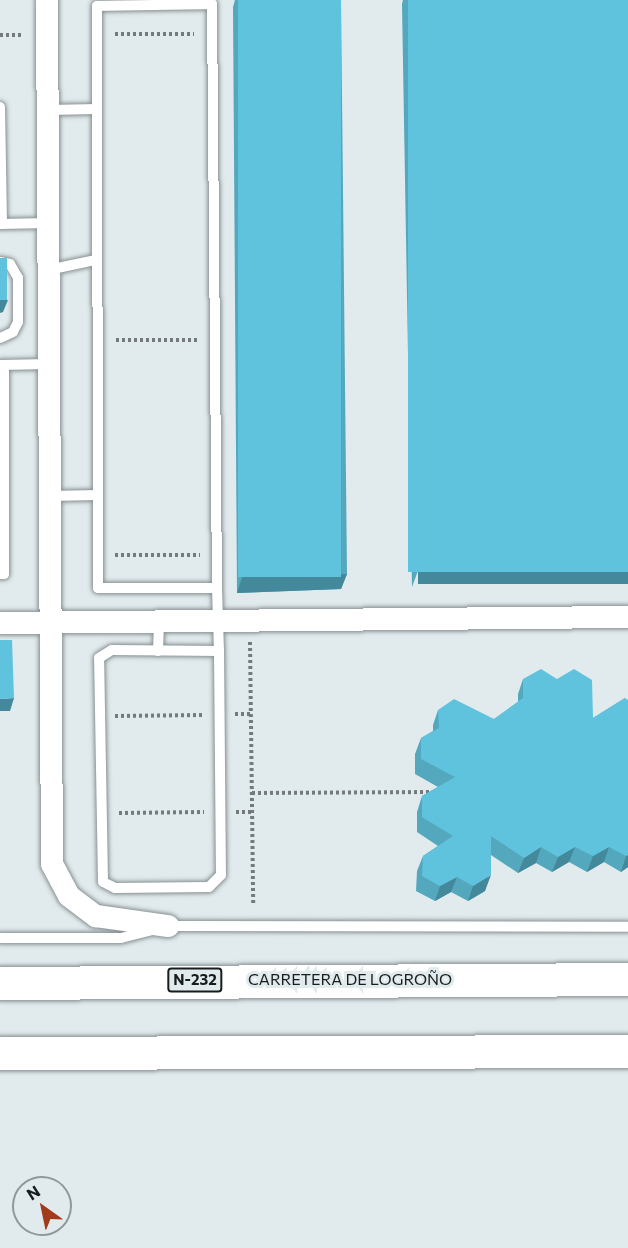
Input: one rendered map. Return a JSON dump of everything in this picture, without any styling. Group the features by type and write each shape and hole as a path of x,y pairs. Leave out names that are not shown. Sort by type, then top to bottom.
{"highway":[{"path":"389,978 628,969"},
{"name":"CARRETERA DE LOGROÑO","path":"0,983 389,978 628,979"},
{"path":"0,1053 628,1051"},
{"path":"387,1052 628,1067"}],"street":[{"path":"47,0 51,848 58,880 75,902 96,916 168,926"},
{"path":"0,623 628,617"}],"lane":[{"path":"217,588 98,588 97,6 212,4 215,339 217,588 217,621 219,651 221,875 209,887 115,888 103,882 102,716 99,658 104,652 219,651"},
{"path":"0,107 1,224 48,223"},
{"path":"47,110 97,109"},
{"path":"48,270 96,260"},
{"path":"0,261 10,264 18,278 18,322 13,332 0,338"},
{"path":"0,574 4,574 2,365 48,364"},
{"path":"49,496 98,495"},
{"path":"158,651 159,622"},
{"path":"0,938 121,938 168,926 628,927"}],"path":[{"path":"97,340 215,339"},
{"path":"250,637 253,903"},
{"path":"102,716 251,714"},
{"path":"252,793 433,792"},
{"path":"103,813 252,812"}],"building":[{"path":"238,0 341,0 341,577 238,577"},
{"path":"408,0 628,0 628,572 408,572"},
{"path":"0,258 7,258 7,300 0,300"},
{"path":"0,640 12,640 14,698 0,699"},
{"path":"541,669 557,679 574,669 592,680 593,718 625,698 628,700 628,855 609,847 593,856 575,847 558,857 541,847 524,858 491,836 491,875 473,886 457,877 440,886 422,876 423,856 453,836 422,817 422,796 455,777 421,759 421,738 439,728 438,710 454,699 494,719 523,698 523,679"}]}
